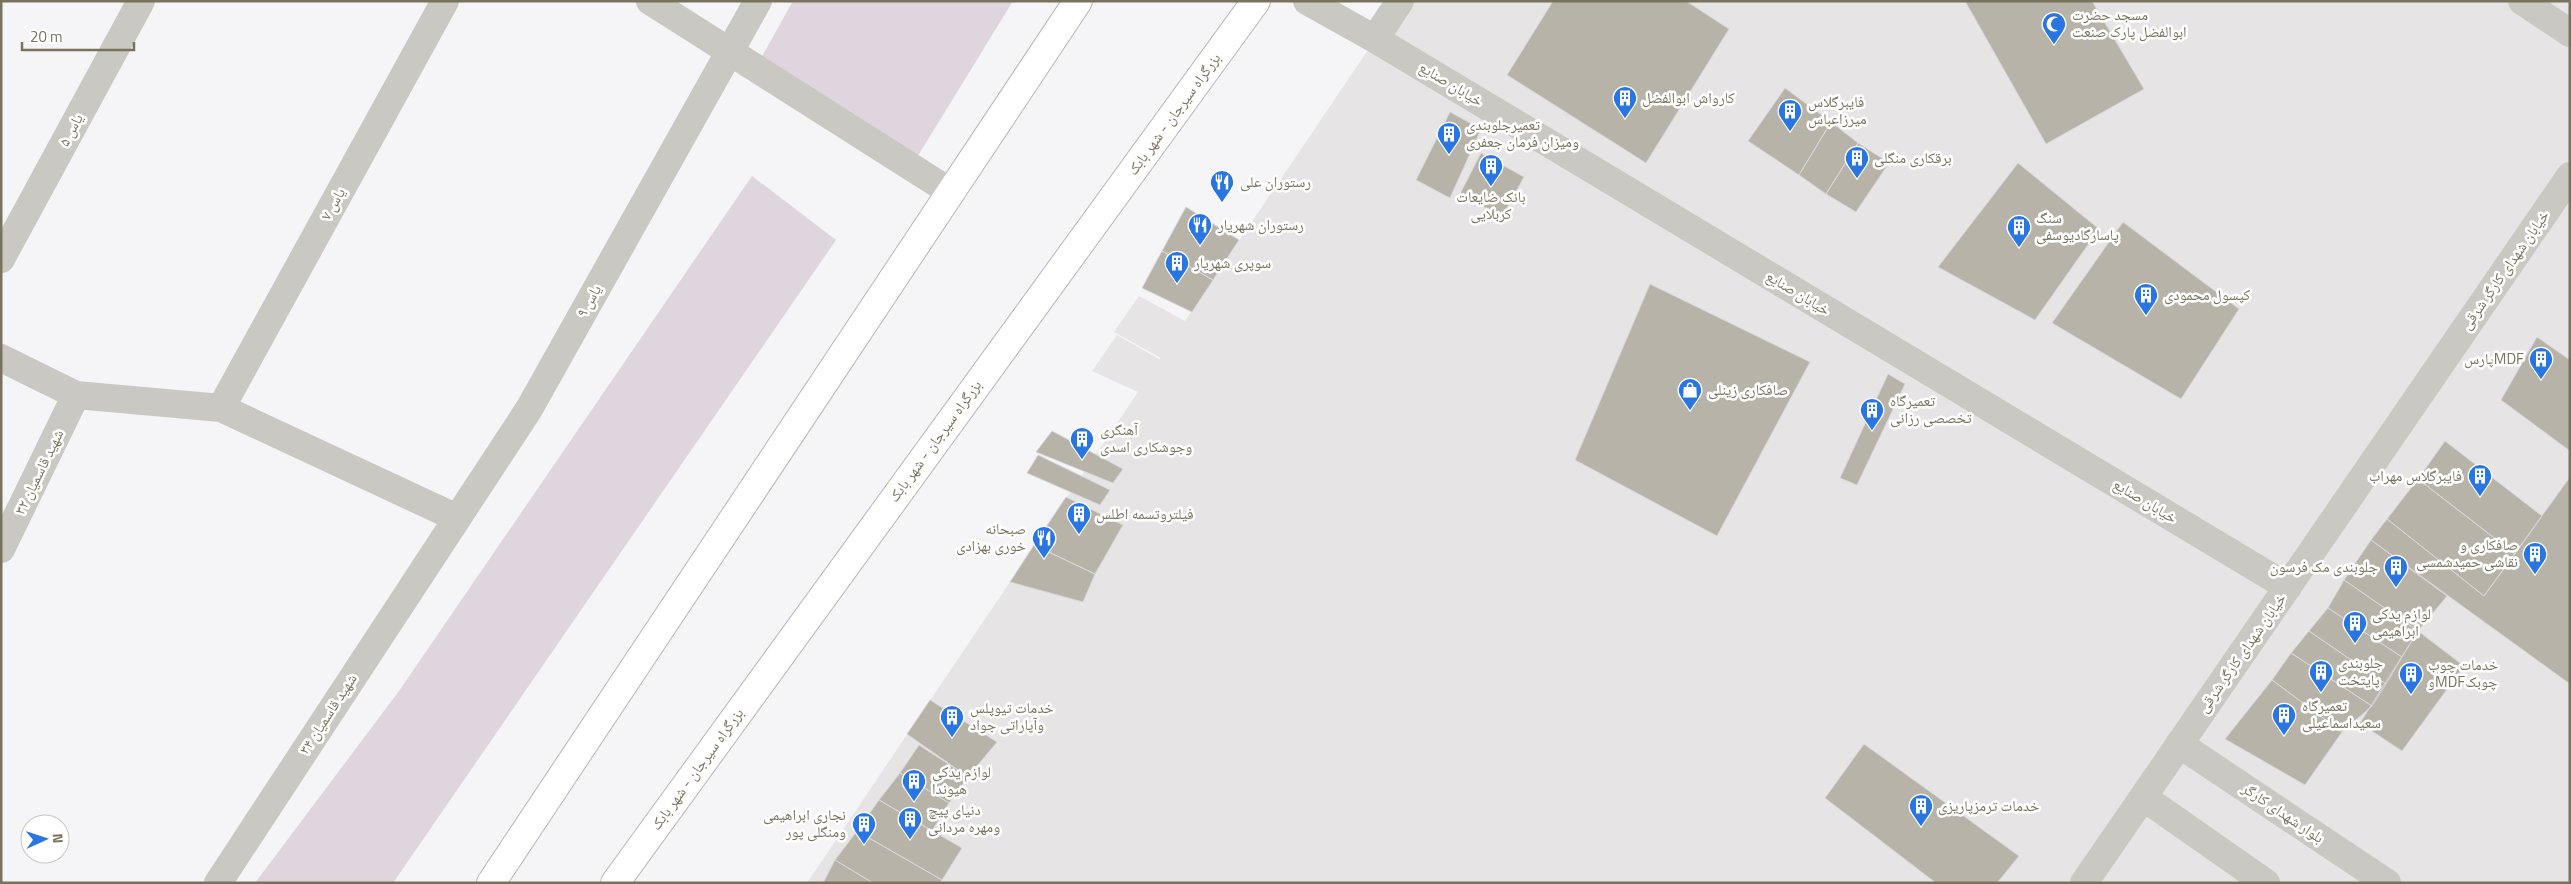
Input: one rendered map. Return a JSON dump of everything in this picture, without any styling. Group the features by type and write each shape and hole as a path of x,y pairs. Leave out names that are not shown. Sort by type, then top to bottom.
{"highway":[{"path":"491,883 949,192 1078,1"},
{"name":"بزرگراه سیرجان - شهر بابک","path":"615,883 1256,1"}],"street":[{"name":"یاس ۵","path":"1,259 141,1"},
{"name":"یاس ۷","path":"221,408 445,1"},
{"path":"650,1 730,50 949,192"},
{"name":"یاس ۹","path":"439,545 529,409 758,1"},
{"name":"خیابان صنایع","path":"1307,1 1376,39 2288,587"},
{"path":"1376,39 1400,1"},
{"path":"2522,1 2570,33"},
{"name":"خیابان شهدای کارگر شرقی","path":"2084,883 2570,176"},
{"path":"1,358 76,395 221,408 457,518"},
{"name":"شهید قاسمیان ۳۲","path":"1,549 76,395"},
{"name":"شهید قاسمیان ۳۴","path":"218,883 439,545"},
{"name":"بلوار شهدای کارگر","path":"2179,744 2387,883"},
{"path":"2143,797 2266,883"}],"shaded area":[{"path":"793,1 1013,1 916,159 761,58"},
{"path":"1401,1 2570,1 2570,883 807,883 1138,392 1092,371 1117,335 1159,359 1161,358 1114,332 1139,296 1185,321"},
{"path":"752,176 836,240 393,883 255,883 399,691"}],"building":[{"name":"کارواش ابوالفضل","path":"1553,1 1686,1 1729,29 1646,163 1507,75"},
{"name":"مسجد حضرت ابوالفضل پارک صنعت","path":"1965,1 2092,1 2144,89 2046,144"},
{"name":"فایبرگلاس میرزاعباس","path":"1785,88 1831,122 1799,175 1748,141"},
{"name":"تعمیرجلوبندی ومیزان فرمان جعفری","path":"1450,112 1481,129 1450,198 1416,180"},
{"path":"1831,122 1858,143 1826,194 1799,175"},
{"name":"برقکاری منگلی","path":"1858,143 1889,163 1856,212 1826,194"},
{"name":"بانک ضایعات کربلایی","path":"1481,153 1524,177 1503,215 1459,196"},
{"name":"سنگ پاسارگادیوسفی","path":"2018,163 2099,229 2035,320 1938,267"},
{"name":"رستوران شهریار","path":"1186,207 1239,240 1213,280 1162,251"},
{"name":"کپسول محمودی","path":"2123,222 2239,309 2181,399 2052,323"},
{"name":"سوپری شهریار","path":"1162,251 1213,280 1192,312 1142,288"},
{"name":"صافکاری زینلی","path":"1650,284 1810,362 1717,536 1575,460"},
{"name":"پارسMDF","path":"2537,337 2570,360 2570,451 2501,400"},
{"name":"تعمیرگاه تخصصی رزانی","path":"1888,374 1905,384 1857,485 1840,478"},
{"name":"آهنگری وجوشکاری اسدی","path":"1052,431 1123,469 1113,483 1036,452"},
{"name":"فایبرگلاس مهراب","path":"2445,441 2542,516 2515,554 2418,479"},
{"path":"1038,455 1110,490 1100,505 1027,473"},
{"name":"صافکاری و نقاشی حمیدشمسی","path":"2570,477 2570,684 2371,540 2387,519 2484,596"},
{"path":"2418,479 2515,554 2484,596 2387,519"},
{"name":"فیلتروتسمه اطلس","path":"1066,497 1123,525 1095,574 1034,545"},
{"name":"جلوبندی مک فرسون","path":"2371,540 2447,596 2418,631 2344,580"},
{"name":"صبحانه خوری بهزادی","path":"1034,545 1095,574 1083,602 1010,582"},
{"path":"2344,580 2418,631 2402,657 2328,608"},
{"name":"لوازم یدکی ابراهیمی","path":"2328,608 2402,657 2386,684 2309,631"},
{"path":"2309,631 2386,684 2372,706 2291,653"},
{"name":"خدمات چوب وMDFچوبک","path":"2418,631 2464,666 2402,751 2360,723"},
{"name":"جلوبندی پایتخت","path":"2291,653 2372,706 2342,732 2272,680"},
{"name":"تعمیرگاه سعیداسماعیلی","path":"2272,680 2342,732 2305,785 2225,739"},
{"name":"خدمات تیوپلس وآپاراتی جواد","path":"930,700 997,742 968,777 907,734"},
{"name":"خدمات ترمزپاریزی","path":"1864,744 2019,856 1997,883 1936,883 1825,798"},
{"path":"919,745 968,777 949,803 900,773"},
{"name":"لوازم یدکی هیوندا","path":"900,773 949,803 932,831 879,800"},
{"name":"دنیای پیچ ومهره مردانی","path":"879,800 962,848 942,880 857,831"},
{"name":"نجاری ابراهیمی ومنگلی پور","path":"857,831 942,880 939,883 873,883 835,860"},
{"path":"835,860 873,883 823,883"}],"place":[{"name":"مسجد حضرت ابوالفضل پارک صنعت","path":"2054,45"},
{"name":"کارواش ابوالفضل","path":"1625,119"},
{"name":"فایبرگلاس میرزاعباس","path":"1790,132"},
{"name":"تعمیرجلوبندی ومیزان فرمان جعفری","path":"1449,155"},
{"name":"برقکاری منگلی","path":"1857,179"},
{"name":"بانک ضایعات کربلایی","path":"1491,187"},
{"name":"رستوران علی","path":"1222,203"},
{"name":"رستوران شهریار","path":"1200,246"},
{"name":"سنگ پاسارگادیوسفی","path":"2019,248"},
{"name":"سوپری شهریار","path":"1177,284"},
{"name":"کپسول محمودی","path":"2146,316"},
{"name":"پارسMDF","path":"2541,380"},
{"name":"صافکاری زینلی","path":"1690,411"},
{"name":"تعمیرگاه تخصصی رزانی","path":"1872,431"},
{"name":"آهنگری وجوشکاری اسدی","path":"1082,460"},
{"name":"فایبرگلاس مهراب","path":"2480,497"},
{"name":"فیلتروتسمه اطلس","path":"1079,535"},
{"name":"صبحانه خوری بهزادی","path":"1044,559"},
{"name":"صافکاری و نقاشی حمیدشمسی","path":"2535,575"},
{"name":"جلوبندی مک فرسون","path":"2396,588"},
{"name":"لوازم یدکی ابراهیمی","path":"2355,644"},
{"name":"جلوبندی پایتخت","path":"2321,693"},
{"name":"خدمات چوب وMDFچوبک","path":"2411,695"},
{"name":"تعمیرگاه سعیداسماعیلی","path":"2284,736"},
{"name":"خدمات تیوپلس وآپاراتی جواد","path":"952,738"},
{"name":"لوازم یدکی هیوندا","path":"914,802"},
{"name":"خدمات ترمزپاریزی","path":"1921,827"},
{"name":"دنیای پیچ ومهره مردانی","path":"910,840"},
{"name":"نجاری ابراهیمی ومنگلی پور","path":"864,845"}]}
